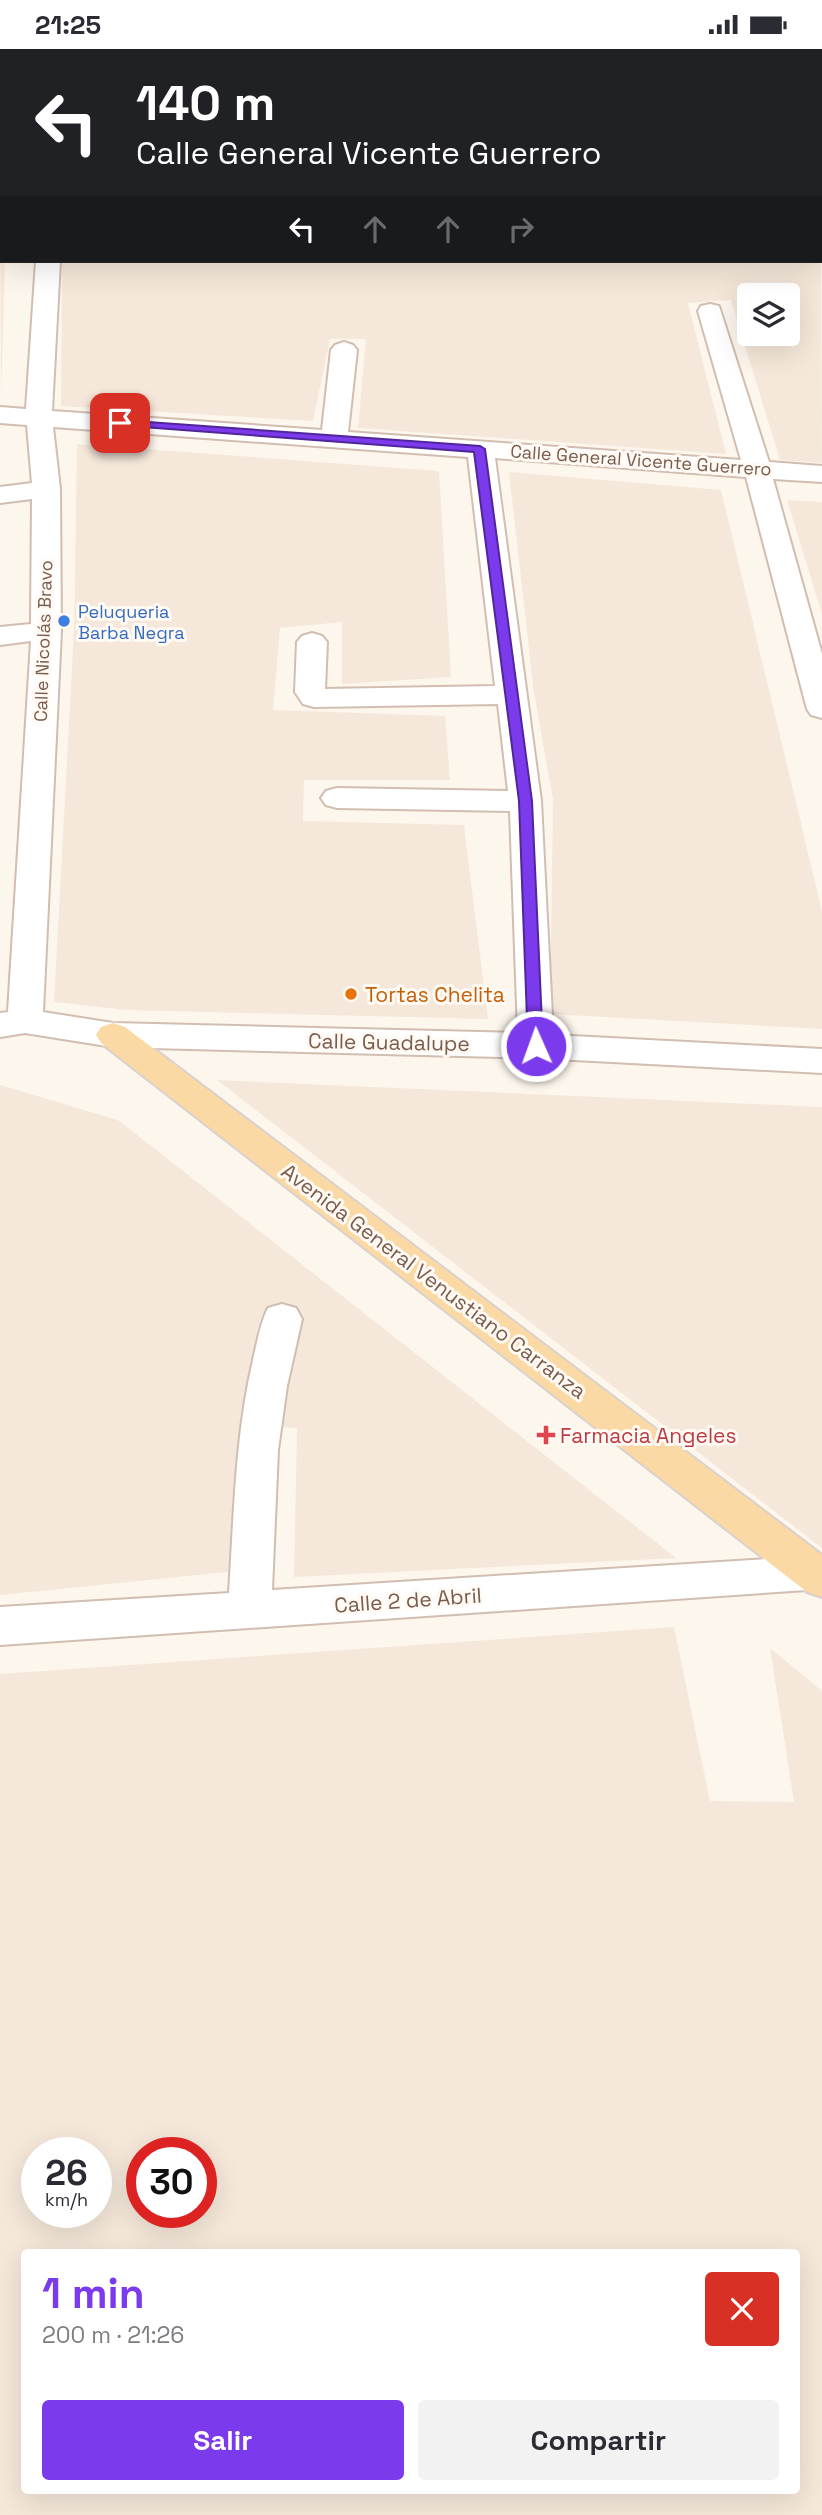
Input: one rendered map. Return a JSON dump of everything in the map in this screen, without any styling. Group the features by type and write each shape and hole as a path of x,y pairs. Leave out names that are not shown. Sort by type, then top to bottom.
{"main road":[{"name":"Avenida General Venustiano Carranza","path":"113,1035 819,1577"}],"street":[{"path":"0,49 8,49"},
{"name":"Calle Nicolás Bravo","path":"13,1023 46,631 46,489 39,417 48,263"},
{"path":"710,311 757,468 822,709"},
{"path":"334,437 344,350"},
{"name":"Calle General Vicente Guerrero","path":"0,415 822,474"},
{"path":"480,449 525,801 536,1046"},
{"path":"0,495 46,489"},
{"path":"0,636 46,631"},
{"path":"312,642 310,692 314,698 511,695"},
{"path":"337,798 525,801"},
{"name":"Calle Guadalupe","path":"13,1023 113,1035 536,1046 822,1061"},
{"path":"250,1609 258,1450 267,1386 282,1319"},
{"name":"Calle 2 de Abril","path":"0,1626 819,1577"}],"shaded area":[{"path":"0,263 5,263 1,397"},
{"path":"62,263 821,263 822,463 780,460 745,346 800,346 800,283 737,283 737,320 731,300 688,303 726,454 358,428 366,339 330,339 313,421 61,406"},
{"path":"77,444 439,471 451,677 342,684 342,622 280,628 273,710 445,716 450,780 304,780 303,821 464,825 488,1019 127,1010 54,1002 74,630"},
{"path":"509,472 721,490 822,911 822,1029 550,1014 553,799 534,693"},
{"path":"787,500 822,502 822,614"},
{"path":"217,1080 822,1107 822,1548"},
{"path":"0,1085 118,1120 676,1558 294,1577 297,1428 245,1425 237,1571 0,1595"},
{"path":"674,1627 710,1801 794,1802 770,1648 822,1691 822,2515 0,2515 0,1674"}],"place":[{"name":"Peluqueria Barba Negra","path":"64,621"},
{"name":"Tortas Chelita","path":"351,994"},
{"name":"Farmacia Angeles","path":"546,1435"}],"route":[{"path":"120,423 480,449 525,801 536,1046"}]}
